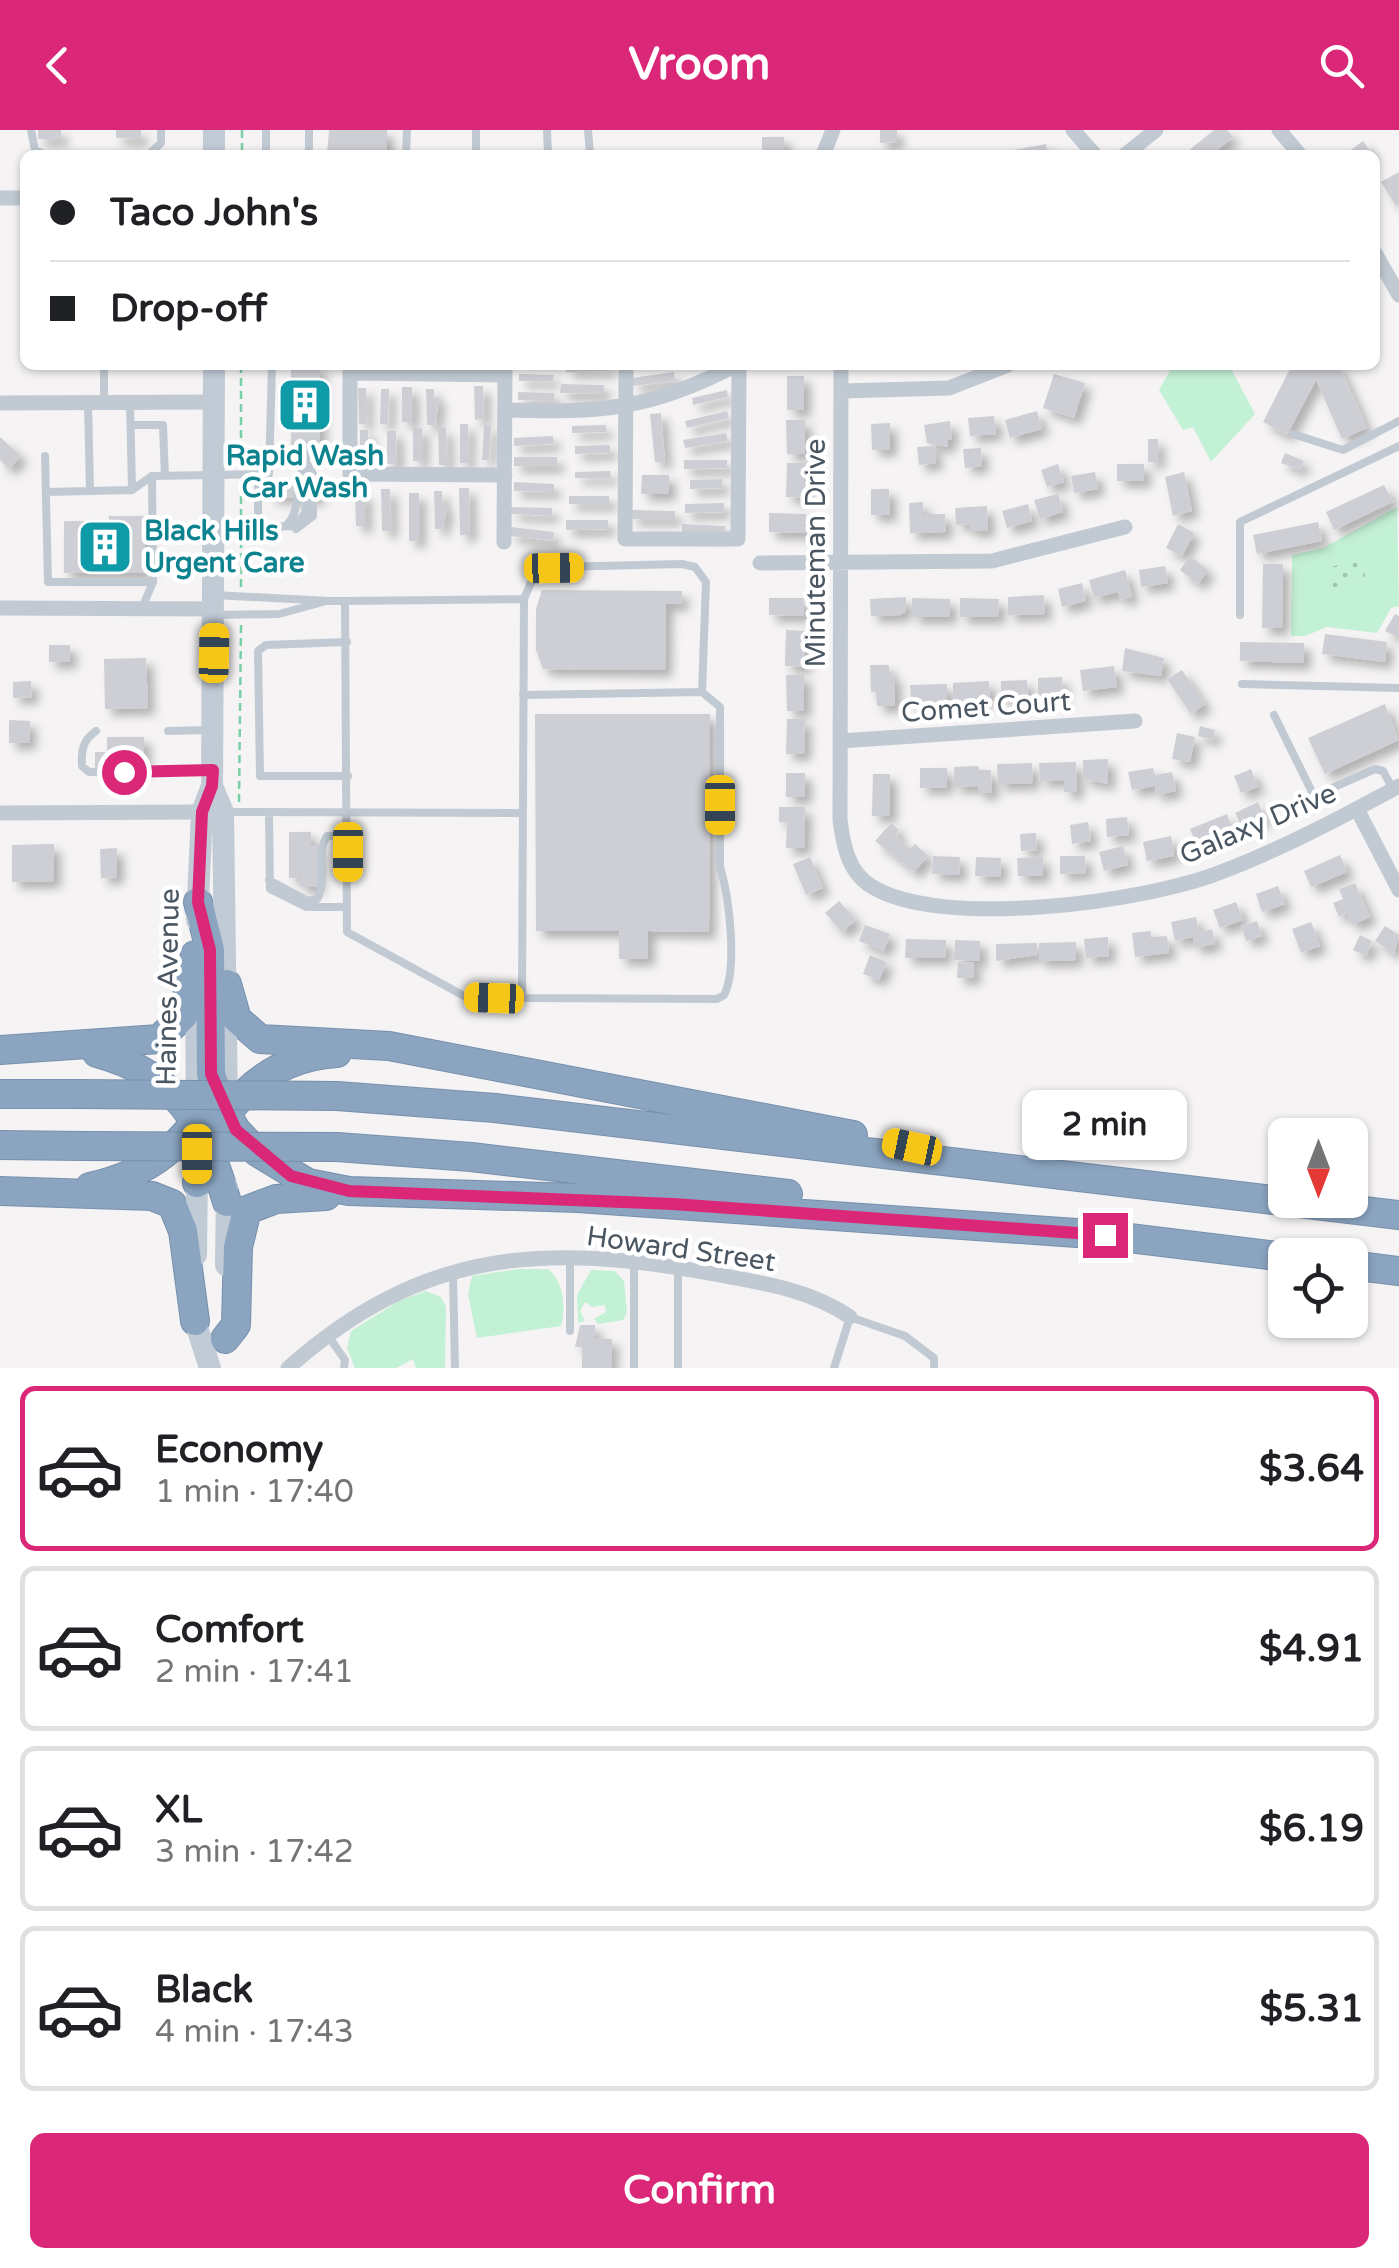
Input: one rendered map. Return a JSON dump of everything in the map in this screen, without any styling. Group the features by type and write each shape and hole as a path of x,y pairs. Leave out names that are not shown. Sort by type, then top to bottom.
{"highway":[{"path":"198,902 210,950 210,1047 224,1106 257,1152 308,1182 349,1191 669,1203 1105,1235"},
{"path":"0,1050 143,1043 169,1033 188,1002 196,949"},
{"path":"227,984 238,1019 254,1037 360,1042 547,1074 1011,1170"},
{"path":"224,1106 228,1047"},
{"path":"56,1049 98,1053 147,1072 174,1092 199,1128 227,1202"},
{"path":"38,1191 91,1186 138,1171 170,1151 224,1106 300,1060 344,1053 434,1056"},
{"path":"0,1094 337,1096 495,1108 1399,1216"},
{"path":"197,1183 199,1128"},
{"path":"0,1146 337,1147 471,1157 1268,1255"},
{"path":"0,1191 152,1196 172,1204 183,1231 195,1321"},
{"path":"224,1339 232,1334 238,1316 242,1220 254,1206 291,1197 428,1194"},
{"path":"1254,1197 1268,1197"},
{"path":"1368,1200 1399,1200"},
{"path":"1368,1267 1399,1271"}],"main road":[{"path":"214,370 212,805 221,812"},
{"name":"Haines Avenue","path":"199,1128 198,902 221,812"},
{"name":"Haines Avenue","path":"221,812 228,1047"},
{"path":"214,1368 224,1339 224,1106"},
{"path":"197,1183 195,1321 214,1368"}],"street":[{"path":"1073,130 1091,150"},
{"path":"1130,150 1156,130"},
{"path":"1280,130 1296,150"},
{"path":"1380,261 1399,294"},
{"path":"350,370 350,474 504,475"},
{"path":"504,542 505,370"},
{"path":"626,370 625,539 738,539 737,370"},
{"path":"505,410 626,408 672,396 727,370"},
{"name":"Minuteman Drive","path":"840,741 842,370"},
{"path":"842,390 949,388 995,370"},
{"path":"0,403 214,402"},
{"path":"760,563 992,561 1125,527"},
{"path":"0,608 214,606"},
{"name":"Comet Court","path":"840,741 1135,722"},
{"name":"Galaxy Drive","path":"840,741 840,820 851,864 871,886 916,901 1026,908 1108,902 1220,873 1396,788"},
{"path":"1357,808 1399,890"},
{"path":"0,813 221,812"},
{"name":"Howard Street","path":"288,1368 327,1334 381,1299 453,1270 514,1259 678,1267 792,1289 850,1317"}],"lane":[{"path":"90,491 96,402 103,370"},
{"path":"46,492 132,490 152,476 269,474 272,370"},
{"path":"130,402 132,490"},
{"path":"1293,434 1344,450 1399,421"},
{"path":"130,425 163,425 165,476"},
{"path":"306,445 306,482"},
{"path":"1240,615 1240,522 1399,446"},
{"path":"43,608 48,582 45,456"},
{"path":"282,529 296,512 296,482 306,462"},
{"path":"214,529 304,527 313,516 313,474 306,462"},
{"path":"142,608 153,582 152,476"},
{"path":"258,476 258,529"},
{"path":"282,529 302,521 306,498"},
{"path":"522,998 524,599 532,580 554,568 695,566 706,582 702,692"},
{"path":"48,582 153,582"},
{"path":"214,606 241,595 328,601 524,599"},
{"path":"214,606 241,615 279,614 328,601"},
{"path":"345,601 347,932 466,996 724,996 731,969 726,886 720,867 720,706 702,692 523,695"},
{"path":"347,642 260,648 260,776 348,776"},
{"path":"1242,684 1399,688"},
{"path":"1274,715 1314,796 1375,769 1383,771 1396,788"},
{"path":"168,732 213,730"},
{"path":"96,731 86,738 81,752 82,766 89,772 213,778"},
{"path":"221,812 522,813"},
{"path":"269,813 270,889 288,902 306,906 348,906"},
{"path":"269,880 308,901 318,899 322,891 322,842 327,836 348,835"},
{"path":"570,1259 570,1331"},
{"path":"634,1262 634,1368"},
{"path":"678,1267 678,1368"},
{"path":"453,1270 455,1368"},
{"path":"834,1368 850,1317 905,1336 934,1358 934,1368"},
{"path":"327,1334 345,1360 344,1368"}],"path":[{"path":"241,370 241,595"},
{"path":"221,812 241,615"}],"green space":[{"path":"1170,370 1232,370 1255,414 1211,462 1193,427 1183,430 1159,390"},
{"path":"1397,507 1399,606 1391,608 1377,633 1327,627 1305,636 1291,636 1292,555 1323,548"},
{"path":"1361,559 1366,580 1333,588 1330,567"},
{"path":"548,1269 553,1274 562,1295 561,1326 477,1338 468,1294 472,1276"},
{"path":"591,1270 615,1271 624,1281 627,1312 623,1320 598,1324 594,1319 606,1312 605,1305 592,1307 585,1302 580,1311 585,1321 578,1323 577,1295"},
{"path":"426,1291 441,1297 446,1307 445,1368 416,1368 413,1359 396,1368 355,1368 347,1348 351,1331 399,1301"}],"building":[{"path":"38,130 61,130 61,139 38,139"},
{"path":"116,130 141,130 141,139 116,138"},
{"path":"329,130 387,130 387,150 327,150"},
{"path":"880,130 897,130 897,142 880,143"},
{"path":"1214,130 1227,130 1233,137 1217,150 1189,150"},
{"path":"762,137 784,137 784,150 762,150"},
{"path":"1363,141 1369,150 1351,150"},
{"path":"1046,144 1047,150 1013,150"},
{"path":"1399,172 1399,204 1396,206 1381,182"},
{"name":"Rapid Wash Car Wash","path":"291,370 320,370 320,445 291,445"},
{"path":"566,370 610,370 610,371"},
{"path":"1289,370 1341,370 1367,428 1342,439 1316,380 1287,435 1263,422"},
{"path":"674,372 675,381 633,386 632,378"},
{"path":"519,374 554,375 553,381 519,381"},
{"path":"1054,374 1085,383 1074,418 1043,408"},
{"path":"787,376 804,376 804,410 787,410"},
{"path":"561,384 604,385 604,394 560,393"},
{"path":"474,386 483,386 484,419 475,420"},
{"path":"402,387 412,387 412,422 402,422"},
{"path":"358,388 366,388 366,424 359,424"},
{"path":"381,389 389,389 388,424 380,424"},
{"path":"426,389 434,389 434,398 439,398 435,425 427,425"},
{"path":"727,390 728,397 693,405 692,398"},
{"path":"518,392 554,393 554,401 518,400"},
{"path":"727,411 729,418 687,428 685,421"},
{"path":"1037,411 1042,429 1010,438 1005,420"},
{"path":"661,413 665,462 655,462 650,414"},
{"path":"994,416 996,434 970,436 968,418"},
{"path":"786,420 805,420 805,454 787,454"},
{"path":"950,421 952,439 947,440 948,447 927,443 924,425"},
{"path":"890,423 890,450 872,450 871,424"},
{"path":"460,424 468,424 468,463 460,463"},
{"path":"484,425 491,425 489,460 482,460"},
{"path":"606,425 606,432 572,433 572,426"},
{"path":"413,428 422,428 422,461 413,461"},
{"path":"438,428 446,428 447,465 439,465"},
{"path":"360,430 368,430 369,468 360,468"},
{"path":"387,431 396,431 397,464 387,464"},
{"path":"726,433 728,441 685,448 683,440"},
{"path":"553,436 554,444 514,446 514,438"},
{"path":"0,437 21,456 9,469 0,460"},
{"path":"1148,439 1158,439 1158,462 1148,462"},
{"path":"610,445 610,453 575,454 575,446"},
{"path":"934,446 936,463 919,465 917,447"},
{"path":"981,448 982,466 965,468 963,449"},
{"path":"1285,453 1304,461 1300,470 1281,463"},
{"path":"514,457 557,457 557,466 514,466"},
{"path":"684,460 727,460 727,468 684,469"},
{"path":"787,463 806,463 805,498 786,497"},
{"path":"1058,464 1064,482 1047,487 1041,470"},
{"path":"1117,464 1144,464 1144,481 1117,481"},
{"path":"610,471 611,478 575,478 575,472"},
{"path":"1095,472 1098,489 1074,493 1071,476"},
{"path":"1184,472 1192,511 1173,516 1165,477"},
{"path":"642,475 669,475 669,494 641,494"},
{"path":"722,479 722,488 690,489 690,480"},
{"name":"Rapid Wash Car Wash","path":"270,482 318,482 318,498 270,497"},
{"path":"514,482 554,484 554,492 514,491"},
{"path":"1384,485 1393,502 1334,530 1326,512"},
{"path":"459,488 469,488 470,535 460,535"},
{"path":"381,489 390,489 391,531 382,531"},
{"path":"871,489 889,489 890,515 871,515"},
{"path":"434,491 442,491 443,507 447,507 442,529 435,529"},
{"path":"355,493 365,493 365,526 356,526"},
{"path":"409,493 419,493 419,541 409,541"},
{"path":"1058,494 1063,512 1040,519 1034,500"},
{"path":"569,496 609,496 610,504 569,504"},
{"path":"923,502 923,514 945,514 946,532 910,533 909,503"},
{"path":"724,503 724,512 685,513 685,504"},
{"path":"1028,504 1032,521 1007,528 1002,511"},
{"path":"987,506 988,530 969,531 969,524 956,525 955,508"},
{"path":"511,507 552,508 552,516 511,514"},
{"path":"631,510 675,511 675,519 631,519"},
{"path":"769,513 806,514 806,533 769,532"},
{"name":"Black Hills Urgent Care","path":"109,516 145,516 145,573 64,573 64,521 109,521"},
{"path":"566,520 608,520 608,529 566,530"},
{"path":"1318,522 1322,541 1257,554 1253,535"},
{"path":"682,524 725,526 725,534 682,533"},
{"path":"1178,524 1194,533 1182,556 1166,548"},
{"path":"511,527 554,532 553,541 510,536"},
{"path":"1190,556 1208,570 1198,584 1180,570"},
{"path":"1263,564 1283,564 1282,628 1262,628"},
{"path":"1165,566 1168,583 1141,587 1139,570"},
{"path":"1125,570 1132,597 1121,600 1118,592 1094,598 1089,580"},
{"path":"1082,583 1086,601 1062,607 1058,589"},
{"path":"542,590 682,591 682,604 666,604 665,670 543,669 536,650 536,609"},
{"path":"1044,595 1045,614 1008,615 1008,597"},
{"path":"906,597 906,611 900,615 871,616 870,599"},
{"path":"769,598 804,598 804,616 769,615"},
{"path":"912,598 950,599 950,617 912,617"},
{"path":"960,598 999,599 998,617 960,617"},
{"path":"1395,614 1399,616 1399,638 1385,631"},
{"path":"786,630 805,631 804,667 785,666"},
{"path":"1325,634 1387,642 1385,662 1322,654"},
{"path":"1240,642 1304,643 1304,663 1240,661"},
{"path":"49,645 70,645 70,662 49,662"},
{"path":"1125,648 1164,658 1161,676 1122,671"},
{"path":"146,658 148,708 105,709 104,659"},
{"path":"870,665 889,665 889,676 895,675 895,706 877,706 876,692 871,692"},
{"path":"1114,666 1117,687 1083,691 1080,670"},
{"path":"1182,670 1205,704 1191,714 1167,679"},
{"path":"786,675 804,675 804,711 787,711"},
{"path":"1062,677 1063,696 1038,697 1038,678"},
{"path":"1027,680 1028,698 1001,699 1001,681"},
{"path":"31,681 32,697 13,698 13,682"},
{"path":"989,681 990,700 953,701 953,683"},
{"path":"947,684 947,703 911,704 910,685"},
{"path":"1385,704 1399,740 1325,774 1308,738"},
{"path":"535,714 710,714 709,932 648,931 648,959 619,959 619,931 536,931"},
{"path":"787,719 805,719 804,754 786,754"},
{"path":"9,720 30,721 29,743 9,743"},
{"path":"1200,726 1215,730 1213,740 1198,736"},
{"path":"1177,733 1195,737 1190,762 1172,759"},
{"path":"107,737 144,737 144,769 95,769 95,752 107,752"},
{"path":"1108,759 1108,784 1083,779 1083,760"},
{"path":"1076,762 1077,792 1064,792 1064,780 1040,781 1039,763"},
{"path":"1032,763 1033,783 998,784 997,764"},
{"path":"978,766 979,770 991,770 992,793 978,793 978,786 954,787 954,767"},
{"path":"920,768 947,768 947,787 920,788"},
{"path":"1153,768 1155,775 1172,772 1176,791 1156,795 1155,786 1132,790 1128,772"},
{"path":"1251,769 1258,787 1241,793 1234,776"},
{"path":"786,773 805,773 805,797 786,797"},
{"path":"873,774 890,774 890,816 872,816"},
{"path":"1258,802 1265,818 1243,829 1235,813"},
{"path":"779,807 805,807 804,848 786,848 787,822 779,822"},
{"path":"1227,814 1233,831 1197,846 1190,829"},
{"path":"1127,817 1129,835 1107,837 1106,819"},
{"path":"1088,822 1091,841 1072,844 1070,825"},
{"path":"891,823 899,830 895,835 910,849 915,844 928,856 914,872 875,841"},
{"path":"289,832 311,832 311,845 318,845 318,887 300,887 300,878 289,878"},
{"path":"1036,833 1037,850 1021,851 1020,834"},
{"path":"1171,836 1174,856 1147,861 1143,842"},
{"path":"54,844 54,881 12,882 12,845"},
{"path":"1123,846 1128,865 1104,871 1099,852"},
{"path":"117,848 117,877 101,878 100,849"},
{"path":"1340,855 1347,872 1311,887 1304,871"},
{"path":"933,856 960,857 959,875 932,874"},
{"path":"1060,856 1085,856 1086,873 1060,874"},
{"path":"810,857 823,888 806,895 793,864"},
{"path":"976,857 1001,858 1000,877 975,876"},
{"path":"1043,857 1043,876 1018,876 1017,858"},
{"path":"1355,883 1370,917 1352,925 1347,913 1339,917 1333,903 1343,899 1339,889"},
{"path":"1278,886 1285,904 1262,912 1256,894"},
{"path":"839,901 856,920 842,932 825,913"},
{"path":"1236,902 1243,920 1220,928 1213,910"},
{"path":"1196,917 1199,932 1212,929 1215,944 1195,948 1193,937 1175,941 1171,922"},
{"path":"1257,921 1262,936 1246,941 1241,926"},
{"path":"1311,922 1320,946 1301,953 1292,929"},
{"path":"865,925 890,934 884,951 859,941"},
{"path":"1385,926 1399,935 1394,954 1375,941"},
{"path":"1151,931 1151,937 1167,936 1169,953 1135,957 1132,933"},
{"path":"1360,935 1372,941 1366,956 1353,950"},
{"path":"1108,937 1109,956 1086,958 1084,939"},
{"path":"906,939 946,940 945,958 905,958"},
{"path":"955,940 980,941 980,961 954,960"},
{"path":"1076,942 1076,960 1039,961 1039,943"},
{"path":"1037,943 1037,955 996,961 996,944"},
{"path":"870,955 887,962 879,980 863,974"},
{"path":"958,962 974,963 974,978 957,978"},
{"path":"580,1325 595,1325 595,1338 612,1339 611,1368 582,1368 582,1347 575,1347"}],"place":[{"name":"Rapid Wash Car Wash","path":"305,405"},
{"name":"Black Hills Urgent Care","path":"105,547"}],"route":[{"path":"124,772 213,770 212,786 202,812 198,902 210,950 211,1074 236,1130 257,1152 291,1176 349,1191 578,1198 1105,1235"}]}
